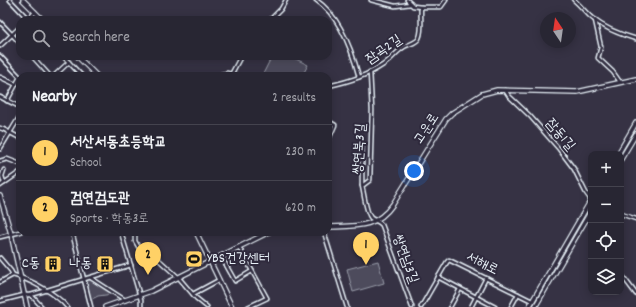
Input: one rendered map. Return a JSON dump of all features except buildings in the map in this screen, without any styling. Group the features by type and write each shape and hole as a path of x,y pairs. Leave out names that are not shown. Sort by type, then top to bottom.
{"street":[{"path":"10,0 24,16"},
{"path":"23,0 38,16"},
{"path":"274,16 281,9 286,0"},
{"path":"316,0 326,8 331,16"},
{"path":"371,0 394,6 411,4 421,7 441,7 446,0"},
{"path":"408,0 411,4"},
{"path":"574,0 595,20 636,39"},
{"name":"잠곡2길","path":"332,85 359,77 384,65 403,48 416,42 419,39 421,7"},
{"path":"32,16 35,12"},
{"path":"332,17 349,46 359,77"},
{"path":"595,20 601,47 598,58 613,72 621,83"},
{"path":"0,22 16,38"},
{"path":"0,46 16,30"},
{"path":"0,56 16,73"},
{"path":"36,60 46,72"},
{"path":"81,60 92,72"},
{"path":"233,72 240,60"},
{"path":"58,72 69,62 78,72"},
{"name":"쌍연북3길","path":"370,72 372,110 370,180 362,186 368,214 376,221"},
{"path":"0,77 15,84 7,101"},
{"name":"고운로","path":"332,227 364,225 376,221 384,215 392,206 448,117 485,93 495,90 573,92 636,79"},
{"name":"잠동1길","path":"505,90 559,149 574,169 588,196"},
{"path":"0,98 16,105"},
{"path":"0,149 16,122"},
{"path":"332,123 335,125 332,132"},
{"path":"620,151 636,123"},
{"path":"0,128 16,136"},
{"path":"624,154 636,134"},
{"path":"362,142 362,186"},
{"path":"0,161 7,159 16,162"},
{"path":"4,170 2,176 4,183"},
{"path":"0,186 16,175"},
{"path":"0,196 27,307"},
{"path":"529,307 588,205"},
{"path":"624,215 636,219"},
{"path":"535,307 588,216"},
{"name":"쌍연남3길","path":"376,221 382,225 412,307"},
{"path":"0,237 16,233"},
{"path":"73,236 91,307"},
{"path":"122,236 140,296 141,307"},
{"path":"135,236 138,246 157,258 179,278 205,306"},
{"path":"198,236 232,307"},
{"path":"105,307 140,296 179,278 260,236"},
{"path":"325,236 347,307"},
{"path":"239,247 267,298 248,307"},
{"path":"221,256 235,281 252,271"},
{"path":"0,258 12,270 13,275"},
{"name":"서해로","path":"421,307 447,261 450,260 532,301"},
{"path":"0,265 5,264"},
{"path":"0,302 24,295 31,295 46,291 131,265"},
{"path":"0,282 13,275 20,277 62,301 67,307"},
{"path":"91,277 126,301"},
{"path":"438,277 494,307"},
{"path":"471,307 486,278"},
{"path":"624,278 636,294"},
{"path":"193,294 219,280"},
{"path":"450,307 460,289"},
{"path":"511,307 518,294"},
{"path":"31,295 42,307"}],"shaded area":[{"path":"270,60 298,60 308,65 304,72 264,72"},
{"path":"378,261 384,283 353,292 347,269"},
{"path":"88,279 113,294 98,296 90,300 86,281"}],"place":[{"name":"YBS건강센터","path":"194,259"},
{"name":"C동","path":"53,264"},
{"name":"나동","path":"105,264"},
{"name":"서산서동초등학교","path":"366,265"},
{"name":"검연검도관","path":"148,275"}]}
